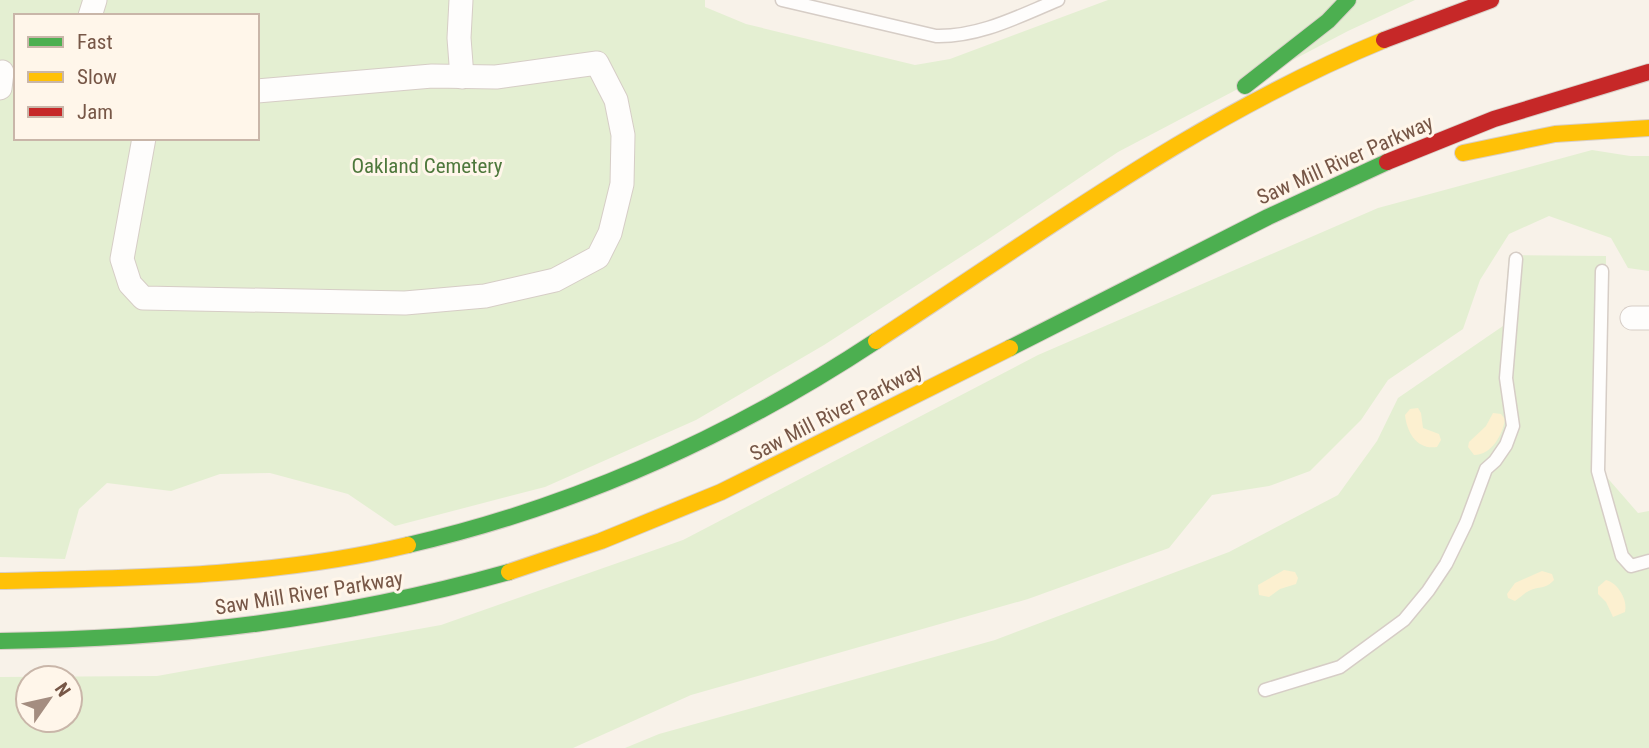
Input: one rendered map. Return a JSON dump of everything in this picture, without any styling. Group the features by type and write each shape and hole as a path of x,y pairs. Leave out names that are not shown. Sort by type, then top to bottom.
{"highway":[{"path":"1129,175 1317,31 1348,0"},
{"name":"Saw Mill River Parkway","path":"0,581 189,576 286,567 424,541 560,502 665,459 753,416 864,348 1129,175 1252,102 1316,69 1411,28 1491,0"},
{"name":"Saw Mill River Parkway","path":"0,641 141,636 238,628 307,618 443,590 576,551 706,499 768,470 1332,186 1428,144 1494,119 1649,72"},
{"path":"1332,186 1447,157 1555,134 1649,128"}],"street":[{"path":"461,0 459,38 462,77"},
{"path":"144,140 122,258 130,284 143,298 405,303 485,296 555,279 598,257 610,233 622,184 623,135 617,100 597,63 496,78 432,76 259,91"}],"lane":[{"path":"782,0 936,36 950,36 980,31 1059,0"},
{"path":"1265,690 1340,667 1404,620 1446,564 1466,523 1486,469 1506,445 1513,426 1506,378 1516,259"},
{"path":"1602,271 1598,471 1622,556 1631,566 1649,561"}],"green space":[{"name":"Oakland Cemetery","path":"0,0 705,0 705,7 746,24 915,65 950,59 1108,0 1415,0 1348,31 1118,152 824,345 696,420 545,487 395,526 348,494 270,473 220,474 171,491 107,483 79,509 65,559 0,557"},
{"path":"1592,150 1649,156 1649,271 1628,268 1611,238 1549,216 1509,234 1480,280 1463,329 1388,380 1361,420 1310,471 1269,486 1212,495 1169,548 1028,599 691,695 573,748 0,748 0,677 14,677 14,734 84,734 84,676 157,676 441,625 683,540 1038,355 1378,208"},
{"path":"1509,255 1606,256 1604,474 1638,513 1649,511 1649,748 625,748 659,734 995,640 1229,552 1338,495 1377,441 1398,398 1503,326"}],"sand":[{"path":"1418,408 1423,428 1439,434 1441,440 1437,447 1419,443 1408,428 1405,415 1410,409"},
{"path":"1493,413 1501,414 1505,419 1502,431 1491,448 1474,455 1468,447 1469,442 1486,426"},
{"path":"1284,570 1295,572 1298,578 1296,584 1280,589 1269,597 1259,595 1258,585"},
{"path":"1542,571 1552,574 1554,580 1546,586 1529,591 1515,601 1508,598 1507,594 1515,583"},
{"path":"1606,580 1618,588 1626,607 1625,612 1613,617 1606,602 1598,594 1598,587"}],"traffic: fast":[{"path":"1245,86 1328,21 1348,0"},
{"path":"1010,348 1268,217 1387,162"},
{"path":"408,545 532,510 651,464 766,407 876,341"},
{"path":"0,641 130,636 256,624 382,603 509,572"}],"traffic: slow":[{"path":"876,341 1123,178 1186,140 1316,70 1384,40"},
{"path":"1463,153 1555,134 1649,128"},
{"path":"509,572 601,541 721,492 1010,348"},
{"path":"0,581 154,577 256,570 358,556 408,545"}],"traffic: jam":[{"path":"1384,40 1491,0"},
{"path":"1387,162 1494,119 1649,72"}]}
